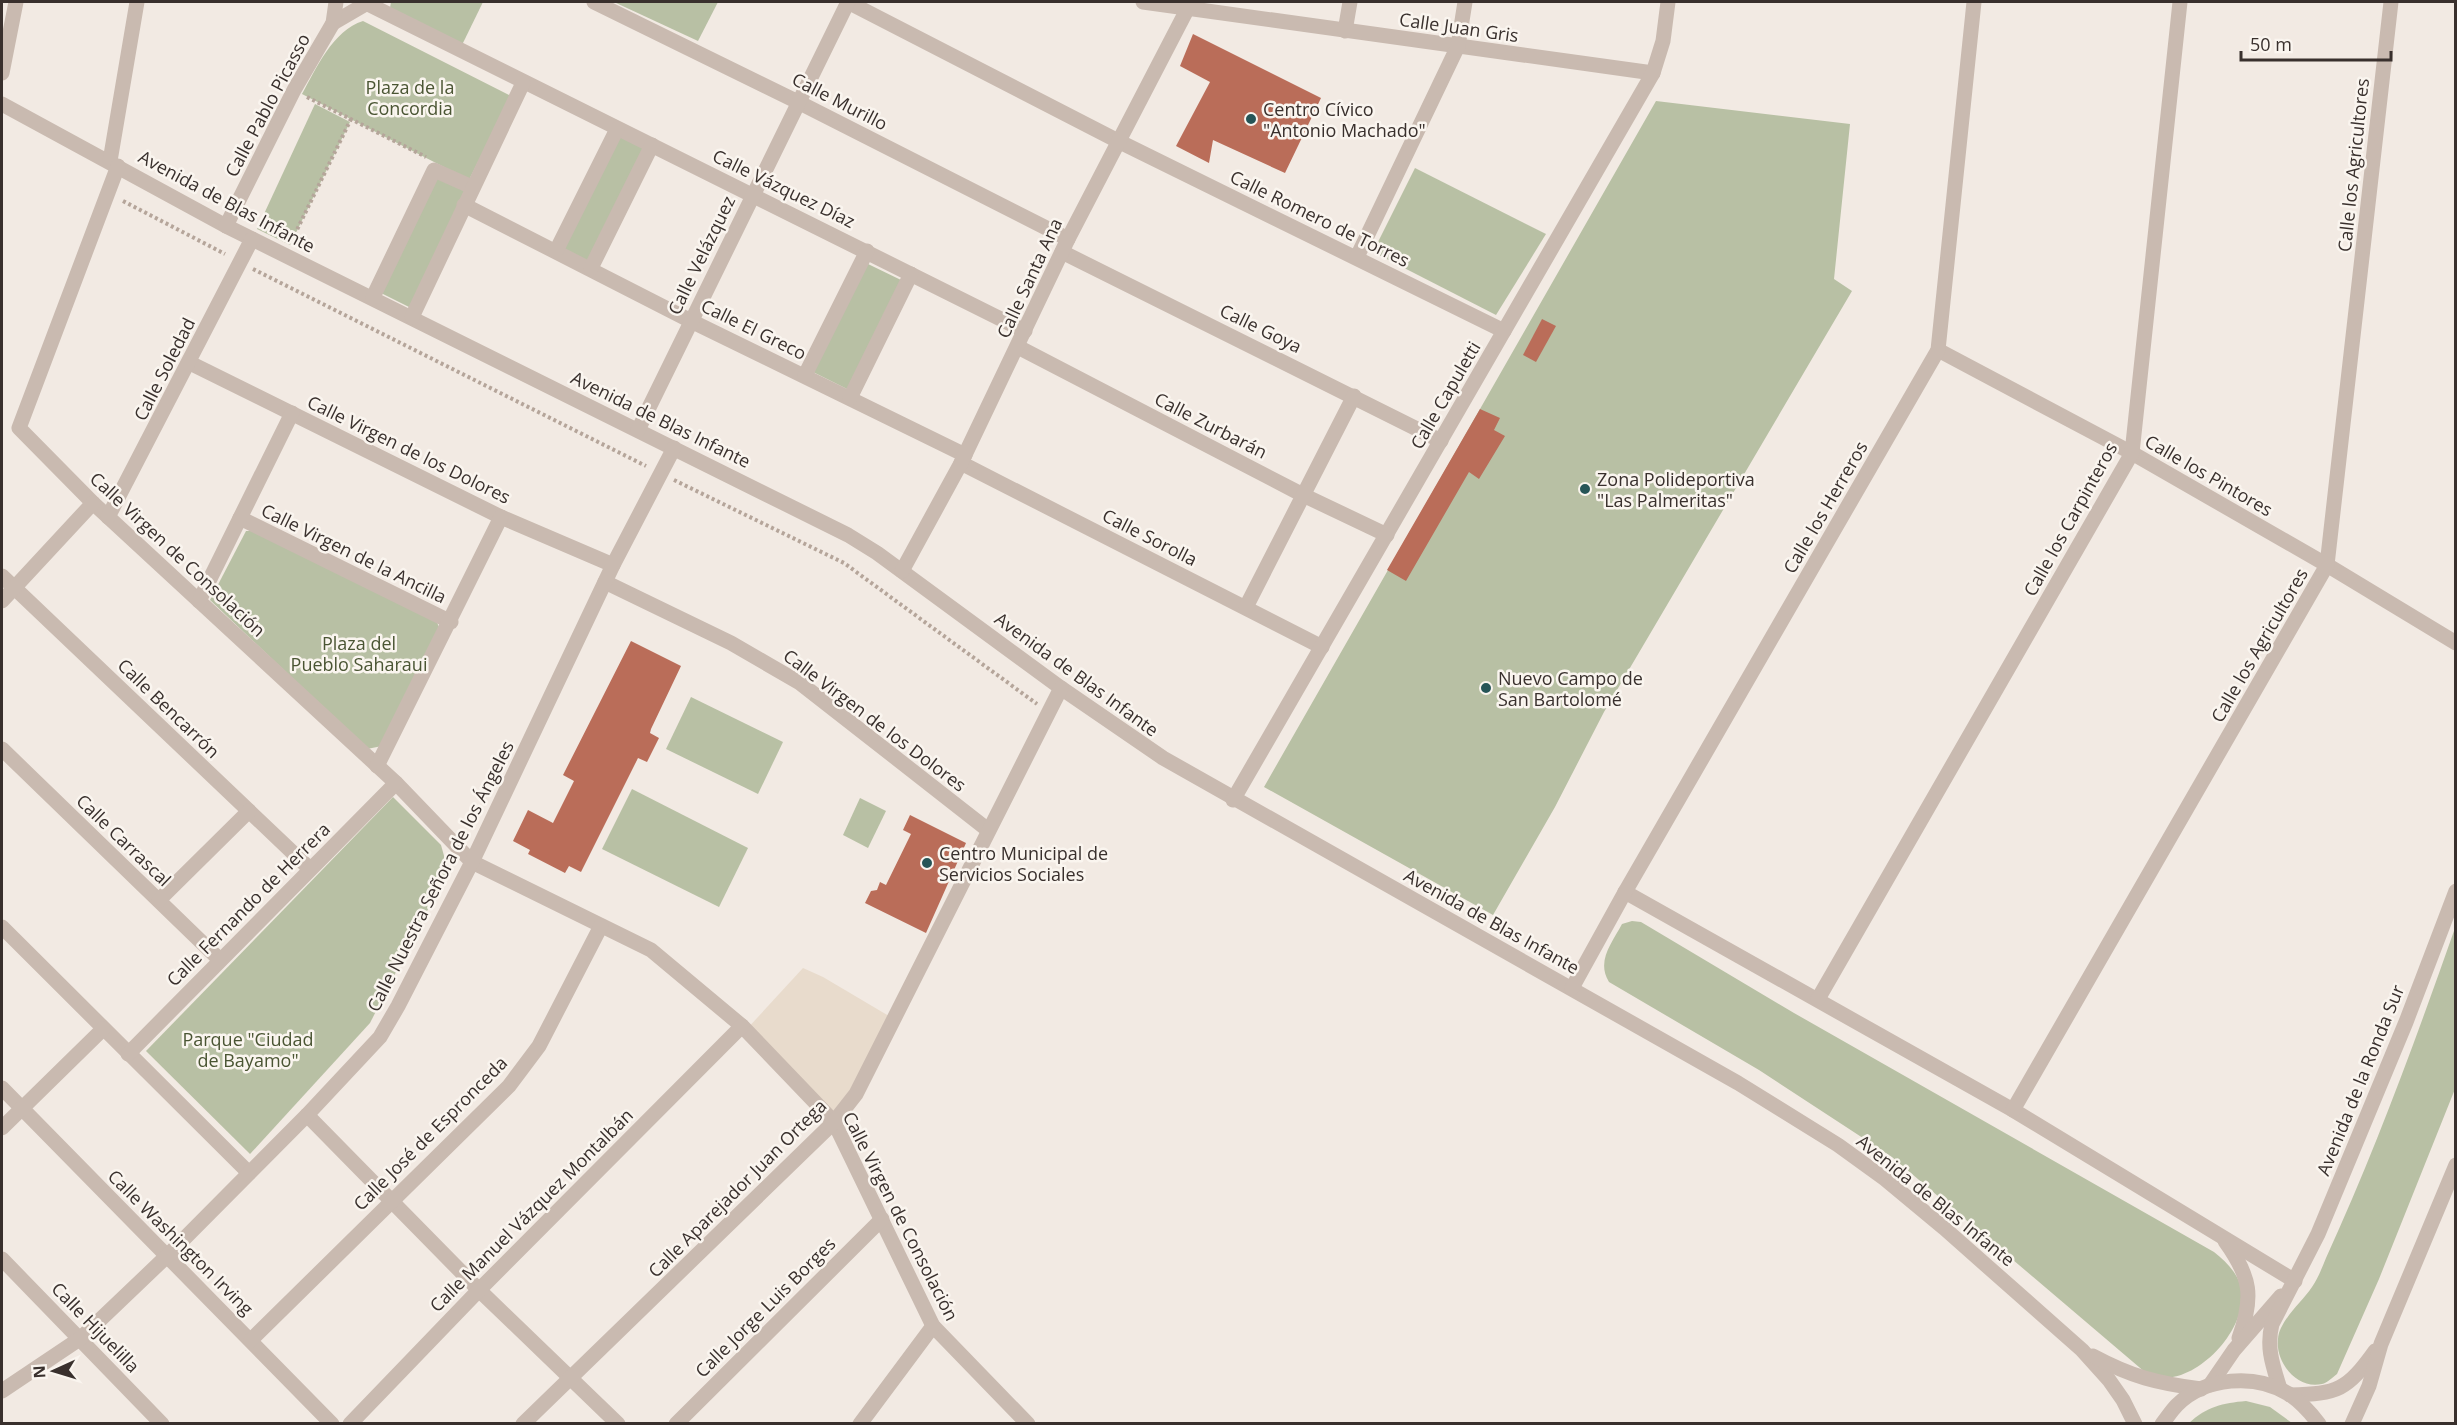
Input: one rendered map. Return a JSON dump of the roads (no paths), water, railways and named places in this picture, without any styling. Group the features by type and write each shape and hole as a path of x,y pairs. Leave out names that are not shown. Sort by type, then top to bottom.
{"street":[{"path":"2,73 16,2"},
{"name":"Calle Virgen de Consolación","path":"137,2 108,193 19,428 93,503 396,783 472,862 651,950 742,1026 834,1122 933,1326 1028,1424"},
{"name":"Calle Pablo Picasso","path":"226,226 294,90 333,23 336,2"},
{"path":"333,23 368,2"},
{"name":"Calle Vázquez Díaz","path":"368,2 523,83 753,194 1025,331"},
{"name":"Calle Murillo","path":"594,2 798,102 1065,245"},
{"name":"Calle Velázquez","path":"638,429 848,2"},
{"name":"Calle Romero de Torres","path":"848,2 1118,141 1358,257 1504,331"},
{"name":"Calle Juan Gris","path":"1143,2 1190,5 1345,31 1653,73"},
{"path":"1345,31 1350,2"},
{"path":"1358,257 1458,46 1465,2"},
{"name":"Calle Capuletti","path":"1233,800 1653,73 1663,41 1668,2"},
{"name":"Calle los Herreros","path":"1572,988 1938,350 1974,2"},
{"name":"Calle los Carpinteros","path":"1818,999 2132,453 2180,2"},
{"name":"Calle los Agricultores","path":"2013,1110 2327,565 2391,2"},
{"name":"Calle Santa Ana","path":"902,571 963,459 1065,245 1190,5"},
{"path":"412,317 523,83"},
{"name":"Avenida de Blas Infante","path":"2,104 226,226 819,519 878,553 1145,747 1233,800 1738,1083 1838,1145 1885,1179 1944,1228 2082,1350 2109,1380 2123,1400 2135,1424"},
{"path":"556,251 617,129"},
{"path":"591,268 652,145"},
{"path":"373,297 434,170 472,187"},
{"name":"Calle El Greco","path":"464,205 691,321 805,375 963,459"},
{"name":"Calle Soledad","path":"108,517 190,363 252,238"},
{"name":"Calle Goya","path":"1065,245 1441,441"},
{"path":"805,375 867,251"},
{"path":"850,398 911,274"},
{"name":"Calle Zurbarán","path":"1018,347 1303,495 1387,535"},
{"name":"Calle los Pintores","path":"1938,350 2132,453 2327,565 2456,644"},
{"name":"Calle Virgen de los Dolores","path":"190,363 501,517 613,566"},
{"path":"1246,607 1354,396"},
{"path":"199,601 292,413"},
{"name":"Calle Nuestra Señora de los Ángeles","path":"2,1391 81,1338 168,1255 307,1115 380,1037 472,862 605,582 674,448"},
{"name":"Calle Sorolla","path":"963,459 1322,647"},
{"path":"2,600 93,503"},
{"path":"377,766 451,622 501,517"},
{"name":"Calle Virgen de la Ancilla","path":"240,518 451,622"},
{"name":"Calle Bencarrón","path":"2,576 310,869"},
{"name":"Calle Virgen de los Dolores","path":"605,582 731,643 800,683 988,830"},
{"name":"Calle Aparejador Juan Ortega","path":"523,1424 834,1122 861,1085 1061,688"},
{"name":"Calle Carrascal","path":"2,749 220,960"},
{"name":"Calle Fernando de Herrera","path":"128,1054 396,783"},
{"path":"159,900 249,811"},
{"name":"Avenida de la Ronda Sur","path":"2285,1392 2269,1356 2272,1324 2318,1234 2406,1022 2456,891"},
{"path":"1625,892 2013,1110 2295,1281"},
{"name":"Calle José de Espronceda","path":"251,1341 508,1086 538,1046 601,926"},
{"path":"2,927 249,1173"},
{"name":"Calle Manuel Vázquez Montalbán","path":"350,1424 479,1290 742,1026"},
{"path":"2,1128 103,1029"},
{"name":"Calle Washington Irving","path":"2,1088 332,1424"},
{"path":"307,1115 479,1290 618,1424"},
{"path":"2352,1424 2369,1386 2381,1344 2456,1166"},
{"name":"Calle Jorge Luis Borges","path":"676,1424 882,1219"},
{"path":"2220,1234 2240,1263 2249,1296 2247,1315 2234,1350"},
{"name":"Calle Hijuelilla","path":"2,1259 162,1424"},
{"name":"Avenida de la Ronda Sur","path":"2205,1387 2266,1311 2295,1281"},
{"path":"860,1424 933,1326"},
{"path":"2285,1392 2324,1394 2345,1386 2359,1373 2381,1344"},
{"name":"Avenida de Blas Infante","path":"2082,1350 2132,1376 2156,1383 2205,1387"},
{"path":"2162,1424 2177,1404 2205,1387 2234,1380 2257,1382 2285,1392 2307,1408 2319,1424"}],"place":[{"name":"Centro Cívico \"Antonio Machado\"","path":"1251,119"},
{"name":"Zona Polideportiva \"Las Palmeritas\"","path":"1585,489"},
{"name":"Nuevo Campo de San Bartolomé","path":"1486,688"},
{"name":"Centro Municipal de Servicios Sociales","path":"927,863"}],"park label":[{"name":"Plaza de la Concordia","path":"410,97"},
{"name":"Plaza del Pueblo Saharaui","path":"359,653"},
{"name":"Parque \"Ciudad de Bayamo\"","path":"248,1049"}]}
